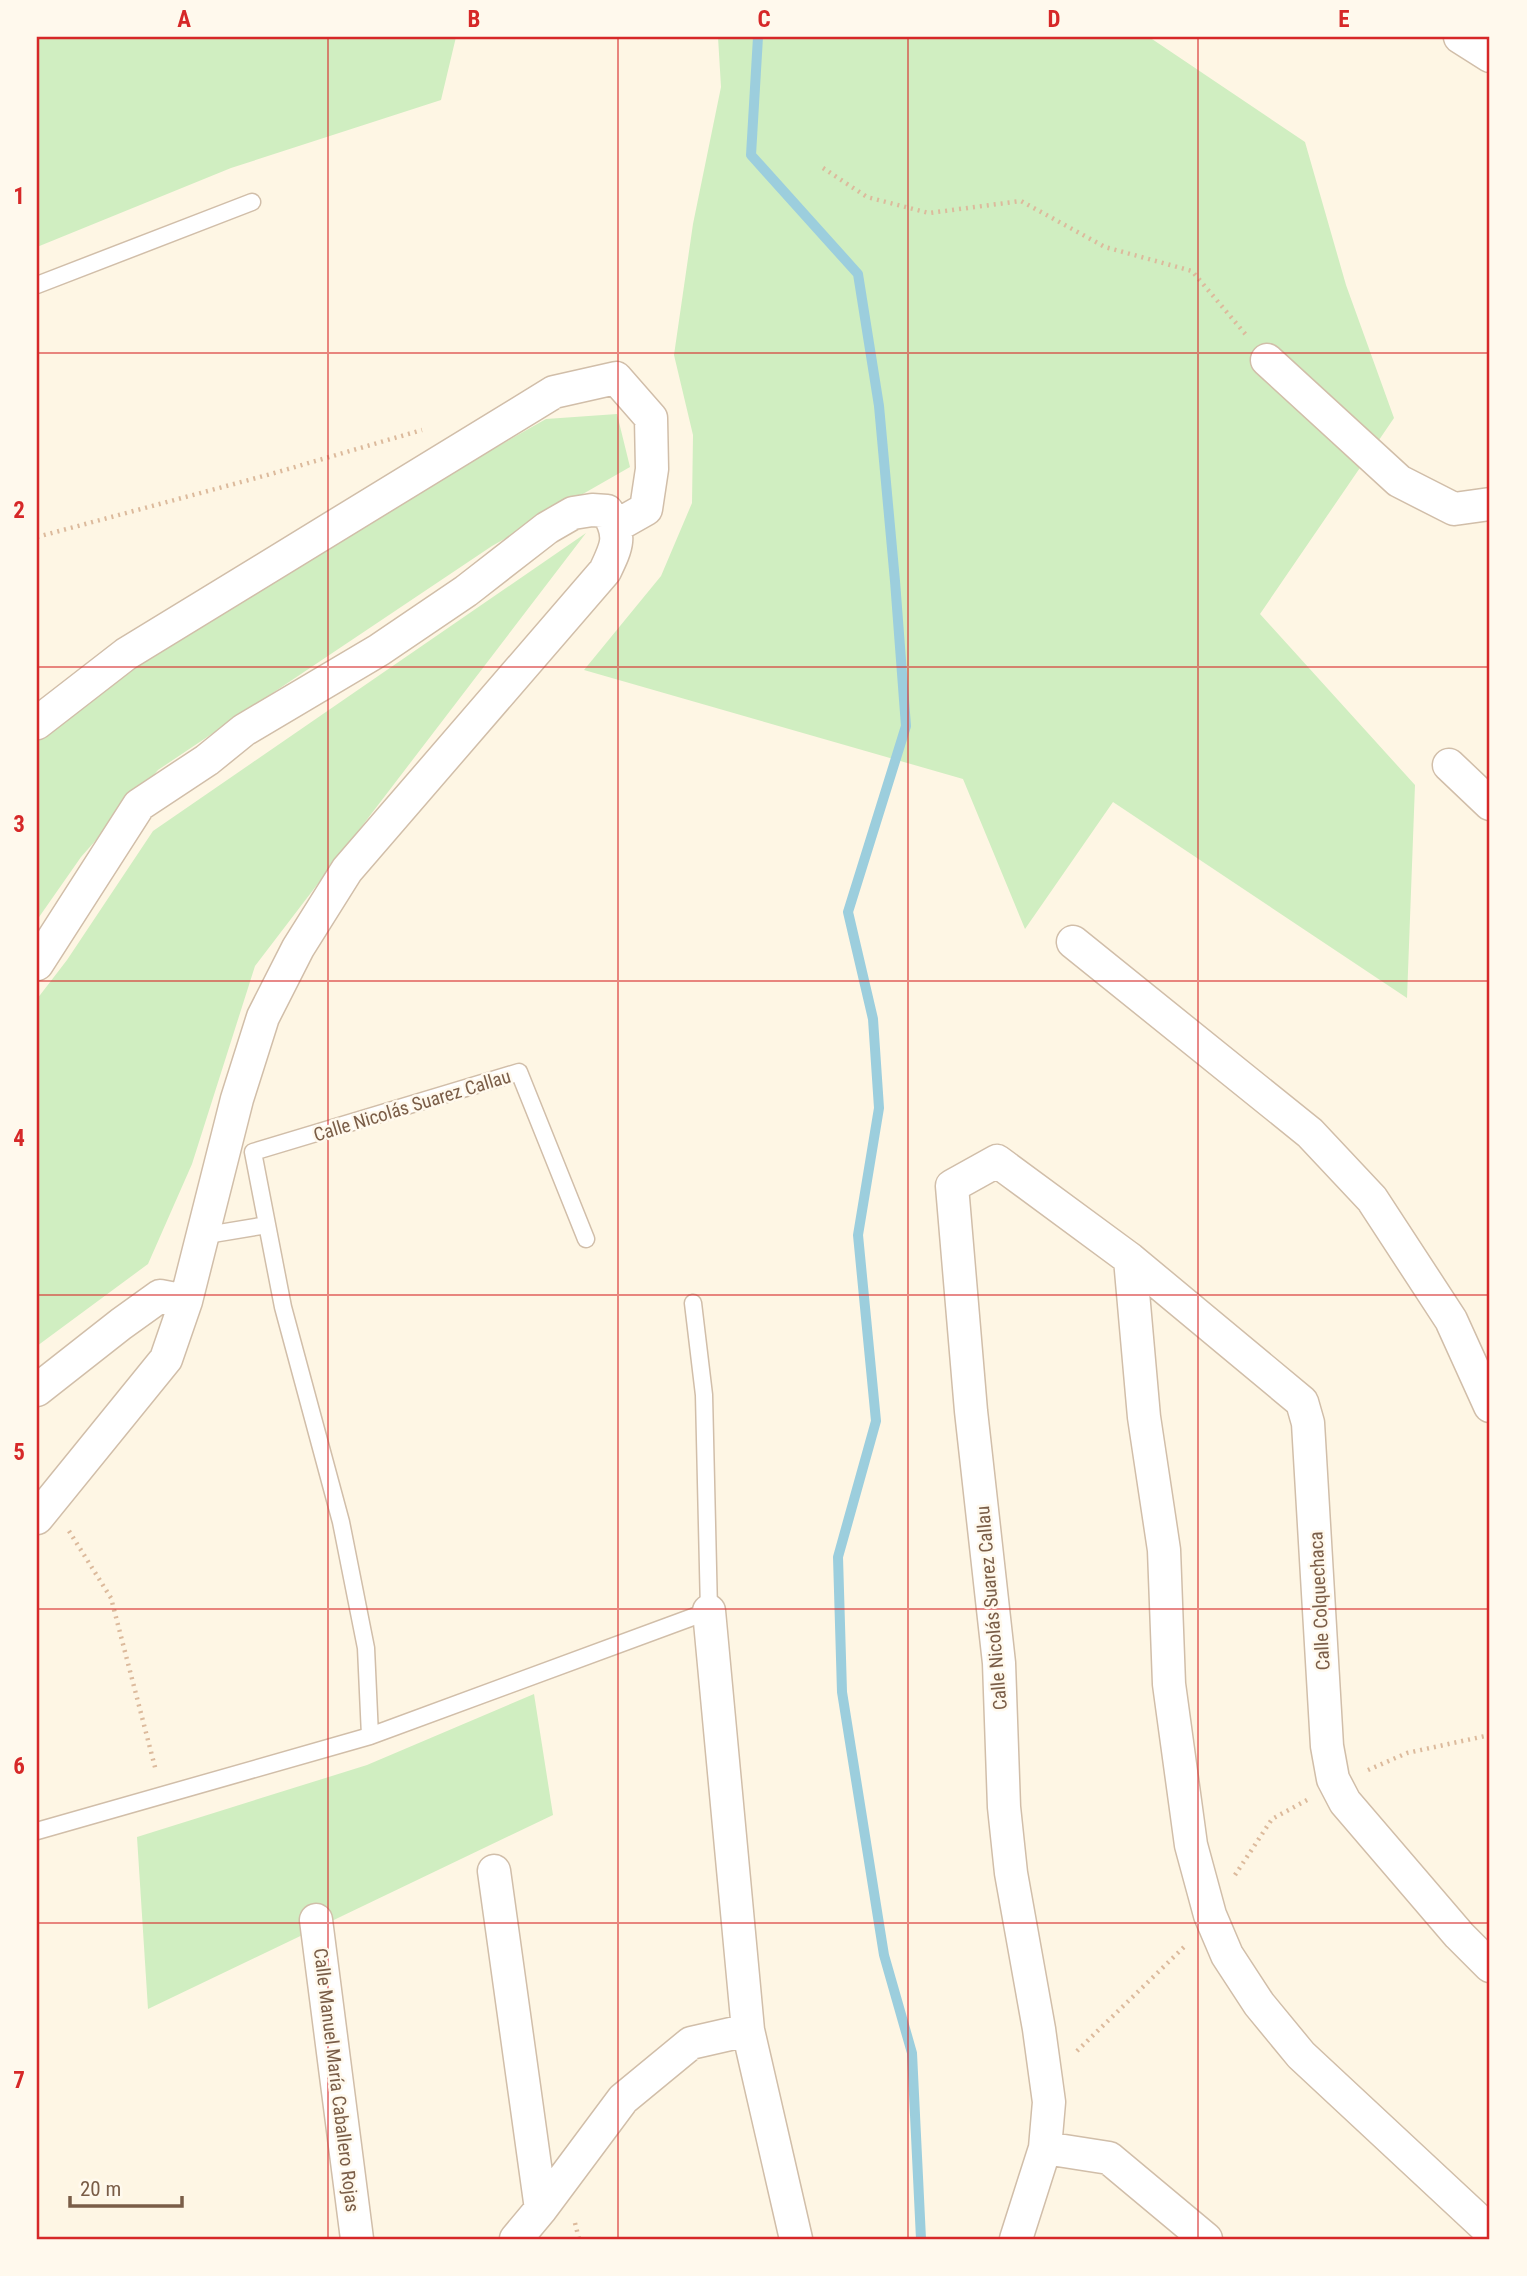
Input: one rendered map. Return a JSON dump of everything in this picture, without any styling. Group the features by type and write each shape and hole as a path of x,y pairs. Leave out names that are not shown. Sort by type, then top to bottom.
{"street":[{"path":"1460,37 1490,56"},
{"path":"1267,360 1399,481 1454,509 1490,504"},
{"path":"37,723 125,654 554,392 616,378 651,418 652,469 646,509 616,526"},
{"path":"37,964 139,805 207,760 244,730 379,650 466,591 547,528 573,513 607,511 616,526 616,548 605,571 347,870 298,948 262,1017 237,1100 186,1301 166,1359 44,1510"},
{"path":"1449,765 1490,804"},
{"path":"1073,942 1310,1133 1372,1199 1451,1320 1490,1406"},
{"name":"Calle Nicolás Suarez Callau","path":"1016,2239 1045,2148 1049,2102 1011,1873 1004,1807 999,1663 971,1411 952,1186 997,1161 1130,1259"},
{"path":"1130,1259 1144,1417 1164,1550 1169,1684 1191,1845 1210,1915 1227,1955 1259,2004 1301,2055 1490,2231"},
{"name":"Calle Colquechaca","path":"1130,1259 1302,1402 1308,1423 1327,1746 1336,1784 1354,1813 1459,1935 1490,1966"},
{"path":"37,1390 160,1296 186,1301"},
{"path":"709,1611 748,2031 796,2239"},
{"path":"494,1871 541,2210"},
{"name":"Calle Manuel María Caballero Rojas","path":"316,1920 357,2239"},
{"path":"516,2239 541,2210 623,2099 691,2043 748,2031"},
{"path":"1045,2148 1109,2158 1206,2239"}],"lane":[{"path":"37,285 252,202"},
{"name":"Calle Nicolás Suarez Callau","path":"267,1225 253,1152 519,1072 586,1239"},
{"path":"201,1236 267,1225 284,1307 341,1522 366,1648 370,1736"},
{"path":"37,1831 370,1736 709,1611 704,1395 693,1303"}],"path":[{"path":"823,168 867,197 929,213 1021,201 1105,247 1192,271 1267,360"},
{"path":"37,537 425,429"},
{"path":"44,1510 111,1598 163,1795"},
{"path":"1046,2081 1192,1939 1272,1819 1336,1784 1407,1754 1490,1735"}],"green space":[{"path":"37,37 456,37 441,100 231,168 37,247"},
{"path":"718,37 1149,37 1305,142 1346,285 1394,418 1260,614 1415,785 1407,998 1113,802 1025,929 963,779 584,670 661,576 692,503 693,435 674,355 693,224 721,87"},
{"path":"617,414 630,467 492,546 158,770 81,857 37,920 37,740 158,651 437,481 546,419"},
{"path":"586,533 255,966 192,1164 148,1264 37,1346 37,999 67,960 153,831"},
{"path":"534,1694 553,1815 148,2009 137,1837 367,1765"}],"waterway":[{"path":"758,37 751,155 858,274 879,406 906,726 848,912 873,1019 879,1108 858,1235 876,1421 838,1557 842,1692 884,1955 912,2053 921,2239"}]}
